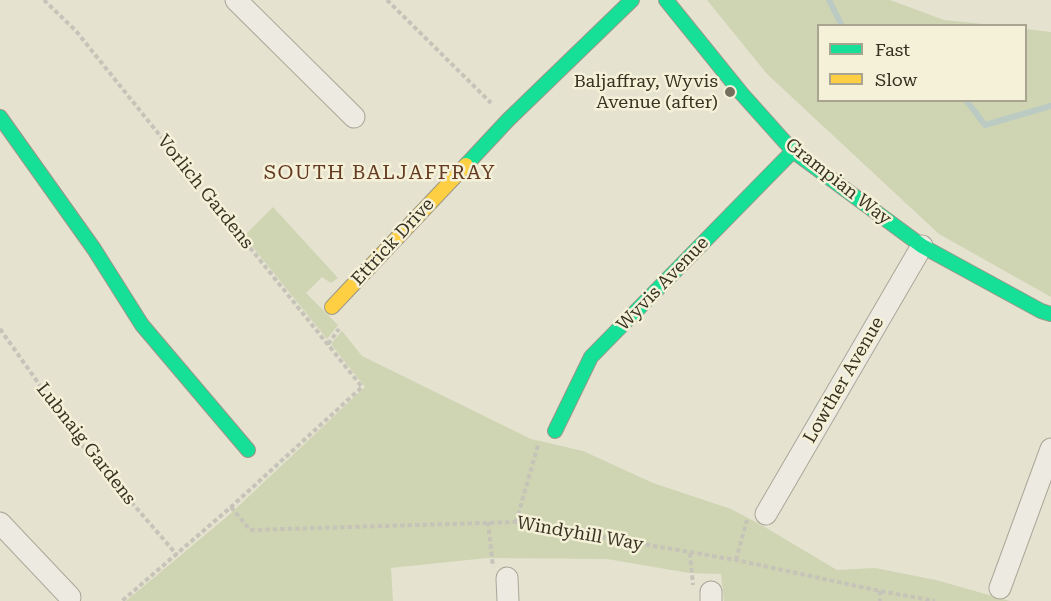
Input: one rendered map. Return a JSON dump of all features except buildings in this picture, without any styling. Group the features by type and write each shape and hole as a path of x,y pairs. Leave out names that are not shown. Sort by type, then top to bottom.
{"street":[{"path":"236,0 354,117"},
{"name":"Ettrick Drive","path":"332,306 508,120 632,0"},
{"name":"Grampian Way","path":"666,0 742,94 793,152 922,246 1041,311 1051,314"},
{"path":"0,117 94,249 142,325 248,450"},
{"name":"Wyvis Avenue","path":"555,431 591,357 793,152"},
{"name":"Lowther Avenue","path":"766,514 922,246"},
{"path":"1000,588 1051,450"},
{"path":"0,522 70,597"},
{"path":"507,578 508,601"}],"path":[{"name":"Vorlich Gardens","path":"44,0 76,31 362,387 231,507"},
{"path":"387,0 508,120"},
{"name":"Lubnaig Gardens","path":"0,329 83,446 177,555"},
{"path":"516,522 537,446 555,431"},
{"path":"122,601 231,507"},
{"name":"Windyhill Way","path":"231,507 250,530 516,522 736,560 935,601"},
{"path":"736,560 749,514 766,514"},
{"path":"488,522 494,575 507,578"},
{"path":"690,553 693,585 711,597"},
{"path":"880,591 880,601"}],"green space":[{"path":"707,0 890,0 944,20 983,24 817,24 817,102 1027,102 1027,29 1051,32 1051,297 939,234 767,74"},
{"path":"273,207 338,278 331,283 322,277 306,293 338,325 327,339 244,236"},
{"path":"342,331 362,356 531,439 583,451 653,483 731,509 837,570 875,568 936,580 1010,601 724,601 721,574 689,573 607,559 487,558 391,568 393,601 126,601 229,515 365,387 331,344"}],"waterway":[{"path":"829,0 841,24"},
{"path":"968,102 985,125 1051,106"}],"traffic: fast":[{"path":"466,165 508,120 632,0"},
{"path":"666,0 742,94 793,151 922,246 1041,311 1051,314"},
{"path":"0,117 94,249 142,325 248,450"},
{"path":"555,431 591,357 793,151"}],"traffic: slow":[{"path":"332,307 466,165"}],"place":[{"name":"Baljaffray, Wyvis Avenue (after)","path":"730,92"}],"district":[{"name":"SOUTH BALJAFFRAY","path":"380,173"}]}
